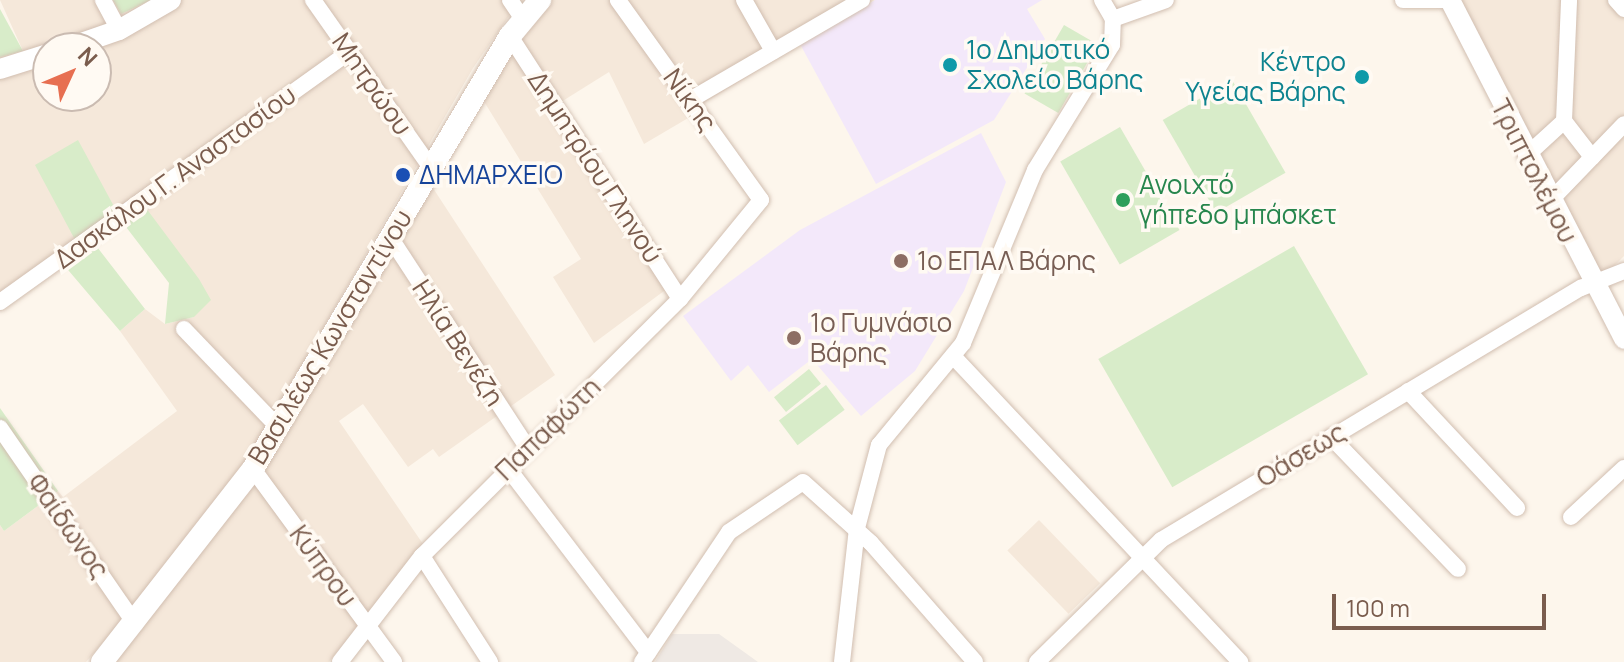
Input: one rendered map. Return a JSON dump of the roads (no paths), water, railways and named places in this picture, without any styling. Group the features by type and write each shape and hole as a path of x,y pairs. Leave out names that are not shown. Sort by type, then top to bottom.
{"main road":[{"name":"Βασιλέως Κωνσταντίνου","path":"102,662 135,624 253,469 431,168 514,18 540,0"}],"street":[{"path":"103,0 119,30"},
{"path":"112,32 171,0"},
{"name":"Μητρώου","path":"313,0 431,168"},
{"name":"Νίκης","path":"618,0 761,200"},
{"path":"744,0 773,51"},
{"path":"690,100 862,0"},
{"path":"842,662 857,528 879,445 953,356 1035,170 1112,45 1113,19 1102,0"},
{"path":"1113,19 1166,0"},
{"path":"1403,0 1450,0"},
{"name":"Τριπτολέμου","path":"1450,0 1549,202 1624,339"},
{"path":"1569,0 1564,121 1592,157"},
{"path":"1616,0 1624,9"},
{"name":"Δημητρίου Γληνού","path":"514,18 680,299"},
{"name":"Δασκάλου Γ. Αναστασίου","path":"0,302 349,52"},
{"path":"0,69 32,59"},
{"path":"1526,156 1564,121"},
{"path":"1549,202 1624,124"},
{"name":"Παπαφώτη","path":"340,662 422,556 527,447 680,299 761,200"},
{"name":"Ηλία Βενέζη","path":"390,237 527,447"},
{"name":"Οάσεως","path":"1037,662 1143,555 1408,391 1624,271"},
{"path":"184,329 278,427"},
{"path":"953,356 1143,555 1240,662"},
{"path":"1408,391 1517,508"},
{"name":"Φαίδωνος","path":"0,428 135,624"},
{"path":"1331,437 1458,569"},
{"path":"507,467 645,657 729,532 793,485 814,487 857,528 975,662"},
{"path":"1571,517 1624,468"},
{"name":"Κύπρου","path":"253,469 394,662"},
{"path":"422,556 490,662"}],"place":[{"name":"1ο Δημοτικό Σχολείο Βάρης","path":"950,65"},
{"name":"Κέντρο Υγείας Βάρης","path":"1362,77"},
{"name":"ΔΗΜΑΡΧΕΙΟ","path":"403,175"},
{"name":"Ανοιχτό γήπεδο μπάσκετ","path":"1123,200"},
{"name":"1ο ΕΠΑΛ Βάρης","path":"901,261"},
{"name":"1ο Γυμνάσιο Βάρης","path":"794,338"}]}
